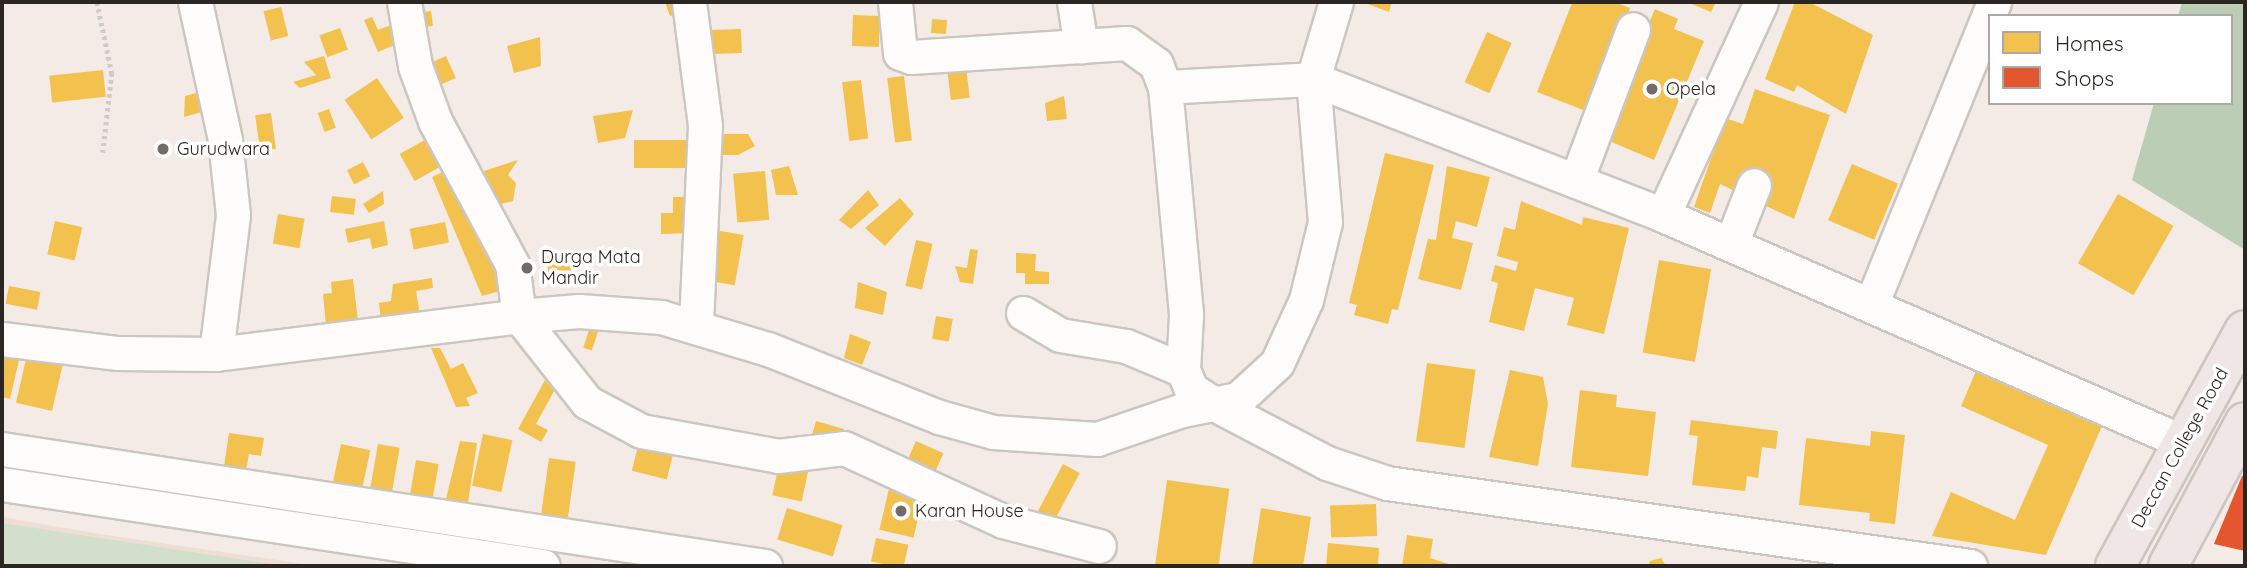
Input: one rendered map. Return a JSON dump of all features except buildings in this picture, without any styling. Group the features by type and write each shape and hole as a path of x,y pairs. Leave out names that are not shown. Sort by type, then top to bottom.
{"main road":[{"name":"Deccan College Road","path":"2115,566 2245,330"},
{"path":"2168,566 2245,422"}],"street":[{"path":"195,2 225,140 233,215 216,354"},
{"path":"404,2 415,66 435,121 512,264 519,316 587,402 641,431 778,456 844,448 1003,521 1099,545"},
{"path":"689,2 705,126 696,327"},
{"path":"895,2 900,53 911,57 1126,43 1144,51 1165,87 1186,315 1183,370 1191,389 1216,405 1327,463 1387,483 1970,566"},
{"path":"1074,2 1081,46"},
{"path":"2,340 118,353 216,354 519,316 647,316 696,327 993,432 1097,439 1238,399 1266,379 1306,300 1325,222 1313,79 1336,2"},
{"path":"1663,215 1761,2"},
{"path":"1871,305 1988,17"},
{"path":"1576,181 1633,29"},
{"path":"1165,87 1313,79 1663,215 2183,442"},
{"path":"1731,244 1754,186"},
{"path":"1023,313 1060,335 1126,346 1183,370"},
{"path":"2,449 765,566"},
{"path":"2,484 543,566"}],"path":[{"path":"97,2 112,73 103,152"}],"shaded area":[{"path":"2,517 100,534 318,566 2,566"}],"green space":[{"path":"2182,2 2245,2 2245,250 2132,180 2153,105 2233,105 2233,14 2179,14"},
{"path":"2,523 284,566 2,566"}],"place":[{"name":"Opela","path":"1652,89"},
{"name":"Gurudwara","path":"163,149"},
{"name":"Durga Mata Mandir","path":"527,268"},
{"name":"Karan House","path":"901,511"}]}
